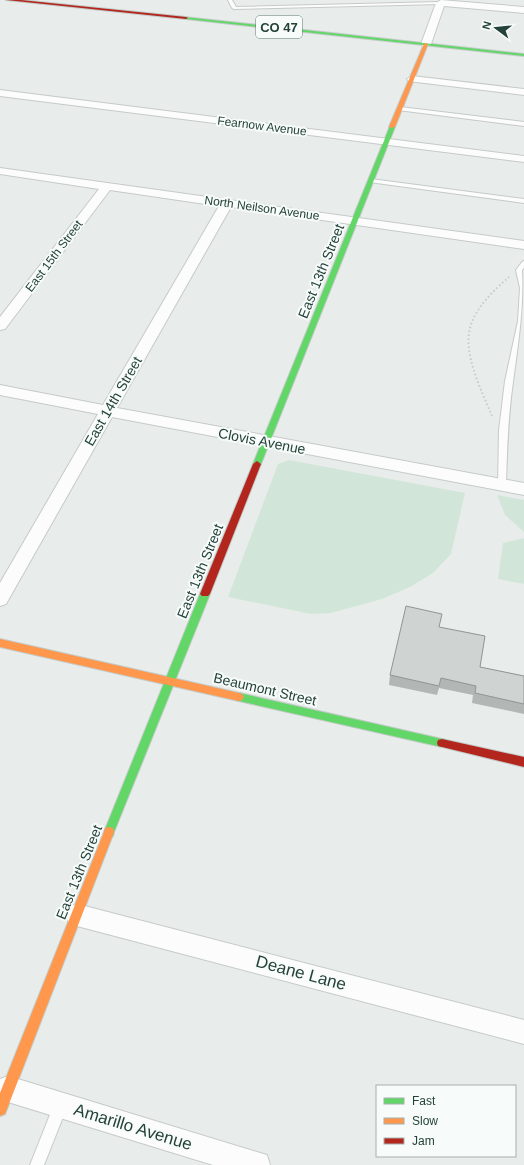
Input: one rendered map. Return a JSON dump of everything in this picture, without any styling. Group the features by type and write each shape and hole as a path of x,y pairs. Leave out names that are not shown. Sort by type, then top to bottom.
{"main road":[{"name":"CO 47","path":"5,0 218,21 524,55"},
{"name":"CO 47","path":"8,0 13,0"},
{"name":"East 13th Street","path":"4,1099 169,682 267,442 426,44"},
{"name":"Beaumont Street","path":"0,643 524,762"}],"street":[{"path":"426,44 441,3 524,10"},
{"path":"412,79 524,92"},
{"name":"Fearnow Avenue","path":"0,93 524,159"},
{"name":"North Neilson Avenue","path":"0,171 524,245"},
{"name":"East 15th Street","path":"0,326 107,186"},
{"name":"East 14th Street","path":"0,599 226,203"},
{"name":"Clovis Avenue","path":"0,390 267,442 524,489"},
{"name":"Deane Lane","path":"77,914 524,1032"},
{"name":"Amarillo Avenue","path":"4,1099 60,1105 257,1165"}],"lane":[{"path":"230,0 234,8 441,3"},
{"path":"400,109 524,124"},
{"path":"371,181 524,201"},
{"path":"502,485 504,444 503,430 509,381 520,321 523,288 519,270 522,265"},
{"path":"37,1165 60,1105"}],"path":[{"path":"504,444 474,368 469,334 470,328 479,310 506,279 522,265"}],"green space":[{"path":"289,460 465,493 451,554 433,573 410,587 382,599 331,613 311,614 228,597 278,464"},
{"path":"497,495 524,500 524,532 505,515"},
{"path":"524,538 524,584 498,579 503,543"}],"building":[{"path":"406,606 442,614 439,627 485,636 480,667 524,676 524,704 475,693 476,686 441,678 439,686 390,675"}],"traffic: fast":[{"path":"186,18 524,55"},
{"path":"257,464 392,127"},
{"path":"109,832 205,594"},
{"path":"239,697 442,743"}],"traffic: slow":[{"path":"392,127 426,44"},
{"path":"0,643 239,697"},
{"path":"0,1109 109,832"}],"traffic: jam":[{"path":"8,0 186,18"},
{"path":"205,594 257,464"},
{"path":"442,743 524,762"}]}
